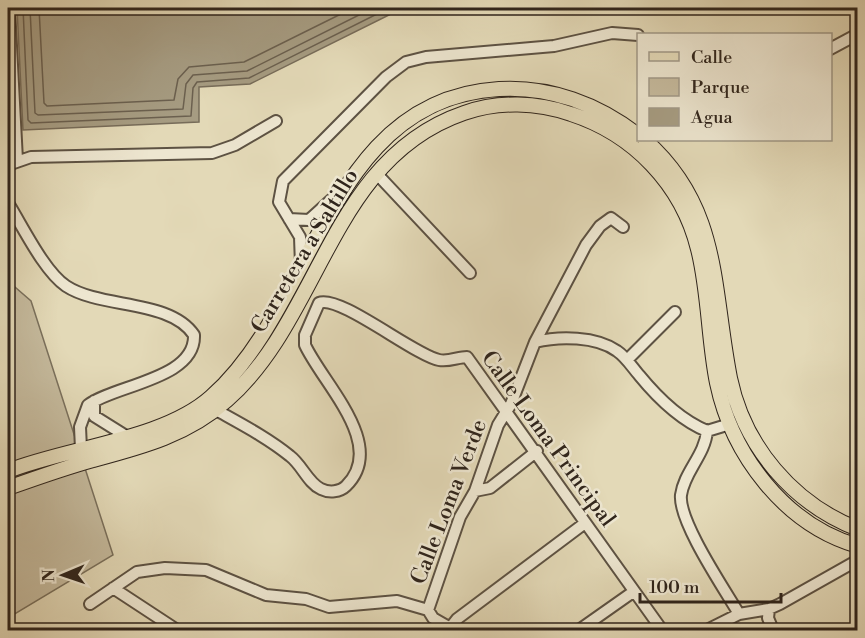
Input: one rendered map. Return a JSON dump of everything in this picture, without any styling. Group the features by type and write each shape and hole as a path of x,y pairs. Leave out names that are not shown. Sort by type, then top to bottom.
{"main road":[{"name":"Carretera a Saltillo","path":"8,471 172,421 208,400 222,388 250,354 345,187 379,143 393,130 427,108 476,92 512,88 550,92 589,105 637,134"},
{"name":"Carretera a Saltillo","path":"8,488 159,442 197,423 216,410 243,386 266,357 350,211 376,173 405,144 434,125 468,112 494,106 532,105 586,118 623,140 658,171 672,188 689,220 703,276 717,382 730,424 753,467 779,498 819,529 858,546"},
{"path":"646,141 668,162 699,213 716,273 730,379 745,425 767,459 800,496 828,516 858,528"}],"street":[{"path":"9,8 12,163 31,157 212,153 235,145 276,121"},
{"path":"300,268 301,242 282,209 279,195 289,174 386,77 406,62 426,57 543,47 612,33 637,35"},
{"path":"832,48 858,34"},
{"path":"376,173 470,273"},
{"path":"289,219 309,220 345,187"},
{"path":"8,203 52,273 64,284 90,296 164,314 184,323 194,334 192,350 179,363 159,376 88,405 81,421 81,449"},
{"name":"Calle Loma Verde","path":"428,610 460,517 475,491 498,425 507,411 535,342 596,231 609,219 623,227"},
{"name":"Calle Loma Principal","path":"216,410 289,455 318,488 336,491 344,488 356,473 361,458 360,447 356,429 306,348 304,338 317,305 324,301 357,315 437,360 469,358 662,630"},
{"path":"627,360 675,312"},
{"path":"535,342 558,339 597,343 617,351 681,417 707,431 730,424"},
{"path":"94,401 94,416 126,436"},
{"path":"707,431 698,460 683,488 681,500 700,549 739,614"},
{"path":"475,491 490,488 537,451"},
{"path":"90,604 137,572 147,569 199,569 266,595 306,599 329,607 397,601 428,610 433,618 452,629 457,619 585,523"},
{"path":"707,630 739,614 770,609 858,560"},
{"path":"112,588 177,630"},
{"path":"579,630 633,592"},
{"path":"770,609 768,618 773,630"},
{"path":"646,630 655,621"}],"green space":[{"path":"8,281 31,301 113,555 8,618"}],"water":[{"path":"17,8 403,8 250,84 199,87 199,122 23,130"}],"waterway":[{"path":"858,339 858,355"}]}
